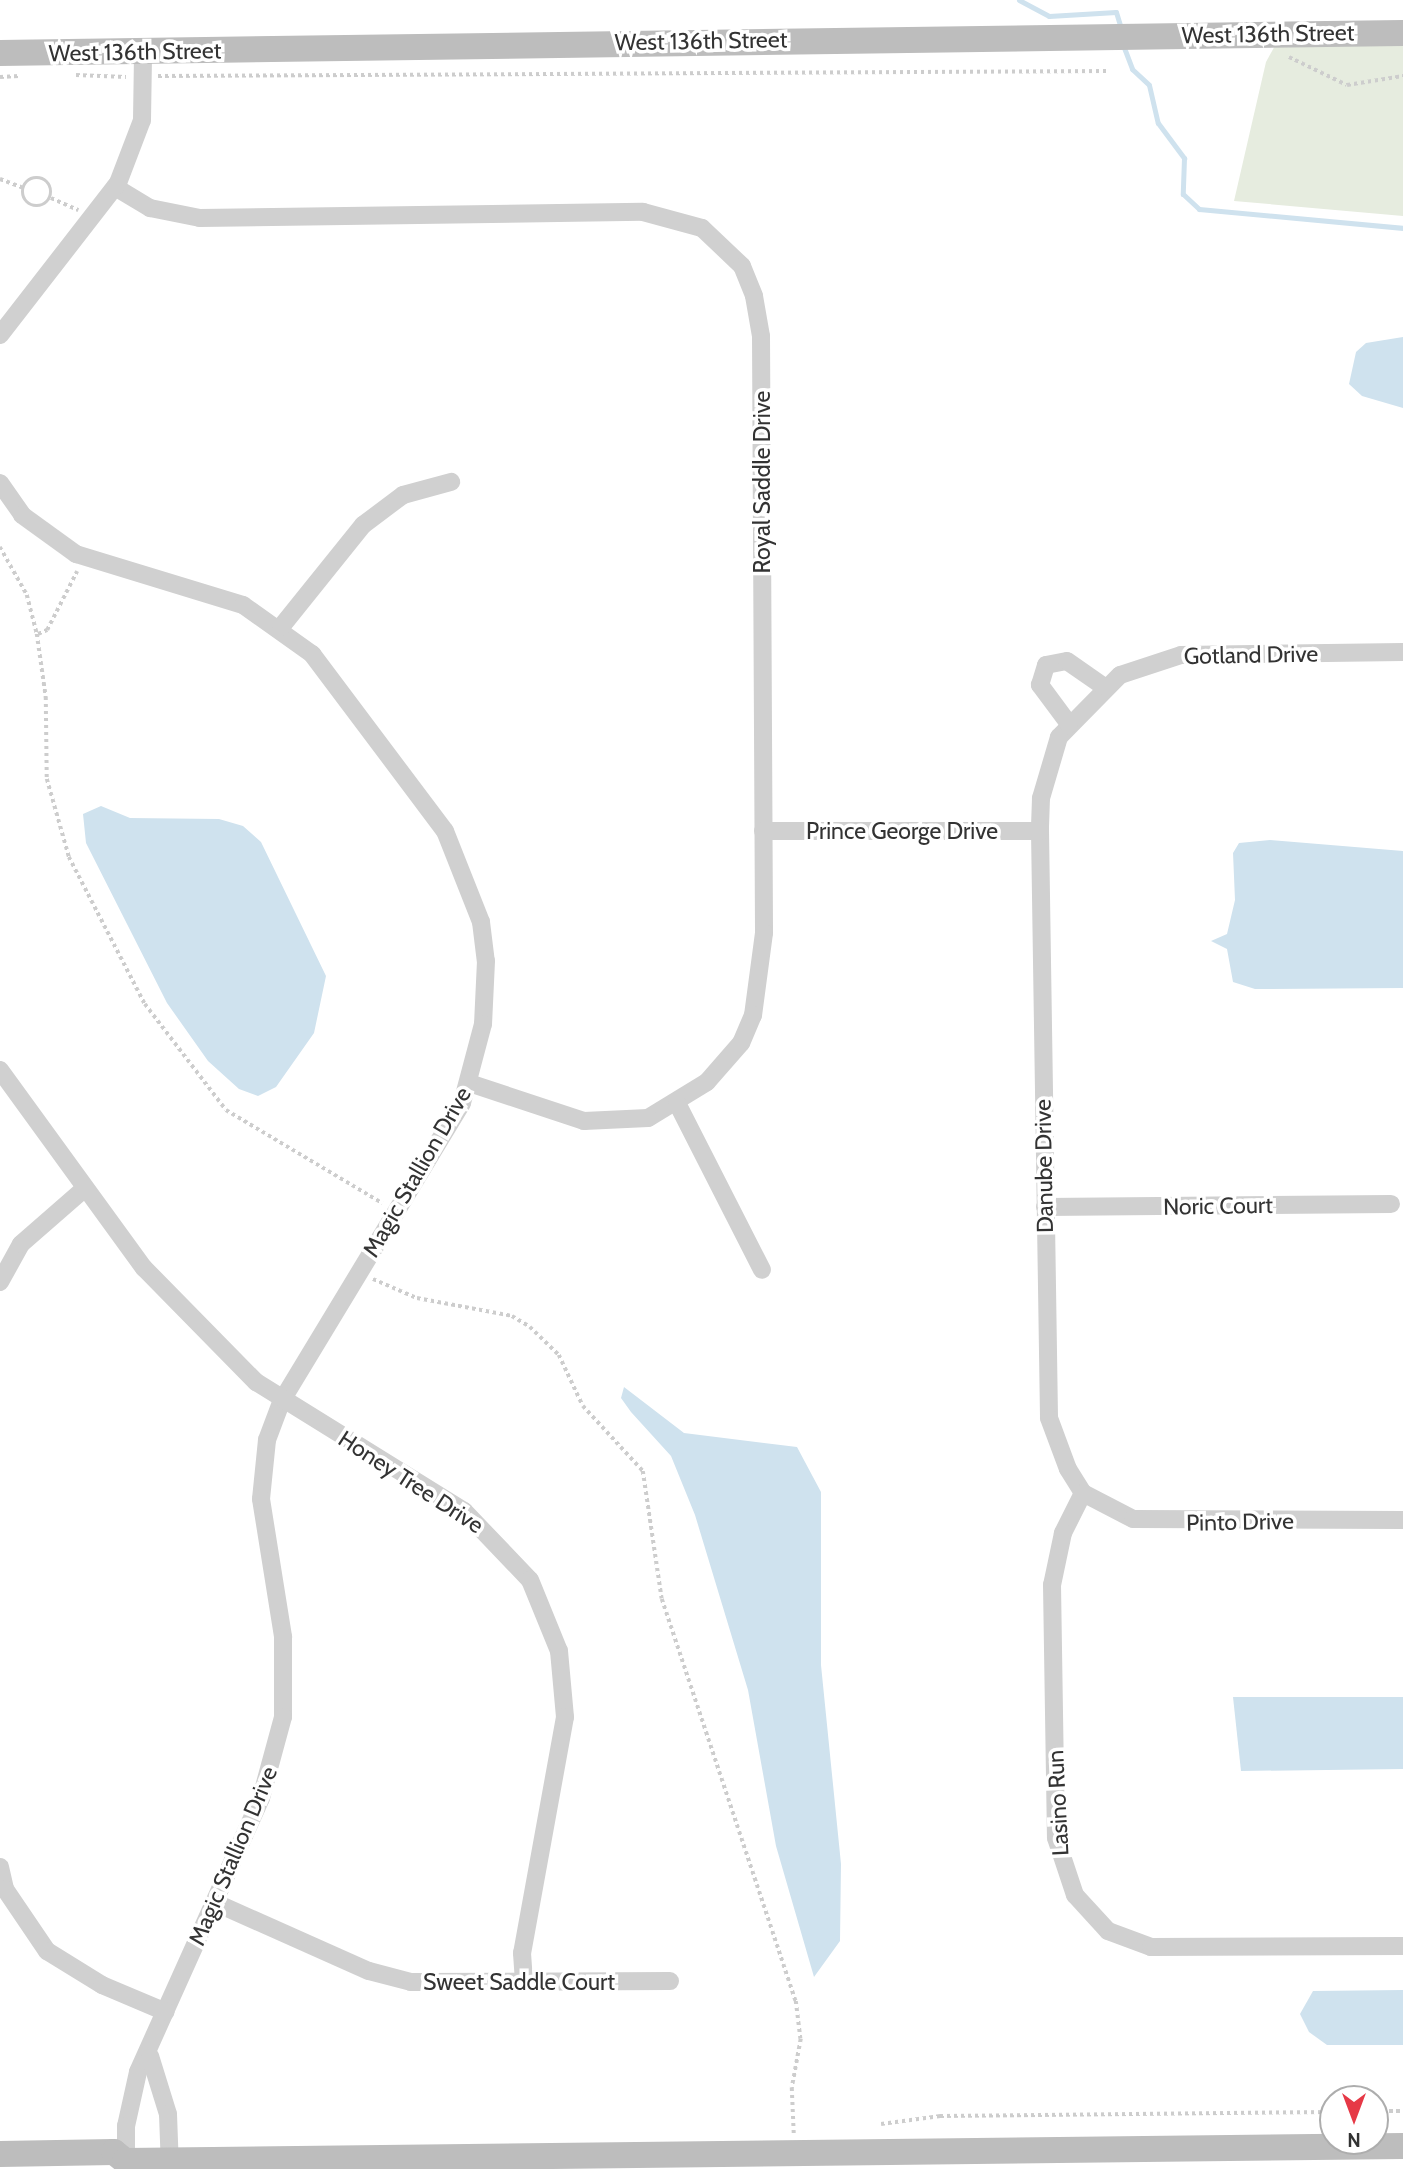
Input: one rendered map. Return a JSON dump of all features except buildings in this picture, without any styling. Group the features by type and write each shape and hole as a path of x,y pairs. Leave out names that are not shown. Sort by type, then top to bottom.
{"street":[{"name":"West 136th Street","path":"0,53 143,64 1120,35 1403,33"},
{"path":"0,335 115,187 142,120 143,64"},
{"name":"Royal Saddle Drive","path":"115,187 150,208 200,218 643,212 678,218 726,247 754,296 761,336 764,960 753,1015 727,1063 677,1103 648,1118 584,1121 469,1083"},
{"path":"281,627 363,525 403,495 451,482"},
{"name":"Magic Stallion Drive","path":"0,483 47,537 83,556 207,590 281,627 340,686 428,804 462,864 486,961 483,1024 469,1083 397,1210 282,1400 262,1465 261,1499 283,1637 283,1717 274,1762 131,2097 122,2166"},
{"name":"Gotland Drive","path":"1040,831 1051,754 1069,724 1103,686 1136,667 1181,654 1403,652"},
{"path":"1069,724 1040,685 1046,665 1067,661 1103,686"},
{"name":"Prince George Drive","path":"763,831 1040,831"},
{"name":"Danube Drive","path":"1040,831 1049,1418 1083,1493"},
{"name":"Honey Tree Drive","path":"0,1070 144,1268 282,1400 464,1511 530,1580 559,1651 565,1717 522,1954 524,1982"},
{"path":"677,1103 762,1270"},
{"path":"0,1282 21,1244 84,1189"},
{"name":"Noric Court","path":"1045,1207 1391,1204"},
{"name":"Pinto Drive","path":"1083,1493 1133,1519 1160,1523 1403,1520"},
{"name":"Lasino Run","path":"1083,1493 1063,1533 1052,1585 1056,1838 1075,1895 1108,1931 1151,1947 1403,1947"},
{"path":"0,1867 5,1888 47,1951 102,1985 166,2012"},
{"name":"Sweet Saddle Court","path":"216,1903 394,1979 670,1981"},
{"path":"150,2056 168,2115 170,2164"},
{"path":"0,2154 114,2152 122,2166 1403,2146"}],"path":[{"path":"1284,55 1347,85 1403,76"},
{"path":"65,76 102,81 143,64 1107,71"},
{"path":"0,77 26,76"},
{"path":"0,178 23,188 35,206 51,198"},
{"path":"23,188 43,178 51,198 90,217"},
{"path":"0,547 27,596 37,634 46,689 47,779 57,818 85,896 145,1004 200,1082 247,1128 397,1210"},
{"path":"37,634 58,612 83,556"},
{"path":"359,1272 416,1298 512,1316 530,1327 559,1355 583,1406 643,1471 662,1599 796,2001 801,2039 792,2088 795,2154"},
{"path":"881,2124 940,2116 1319,2112"}],"shaded area":[{"path":"1277,42 1403,45 1403,216 1234,201 1266,62"}],"water":[{"path":"1403,337 1403,408 1362,396 1349,384 1356,352 1366,343"},
{"path":"101,806 130,818 219,819 243,826 261,842 326,976 314,1033 276,1087 258,1096 239,1089 208,1061 167,1003 86,843 83,814"},
{"path":"1270,840 1403,851 1403,988 1255,989 1233,982 1227,949 1211,941 1227,934 1235,900 1233,853 1239,843"},
{"path":"624,1387 684,1433 797,1447 821,1492 821,1665 841,1864 840,1941 814,1977 776,1846 748,1690 695,1515 671,1456 621,1398"},
{"path":"1233,1697 1403,1697 1403,1769 1241,1771"},
{"path":"1403,1990 1403,2045 1327,2045 1309,2032 1300,2014 1313,1991"}],"waterway":[{"path":"1019,0 1049,16 1116,12 1121,28"},
{"path":"1123,45 1132,69 1149,85 1158,123 1184,158 1183,194 1199,209 1403,228"}]}
